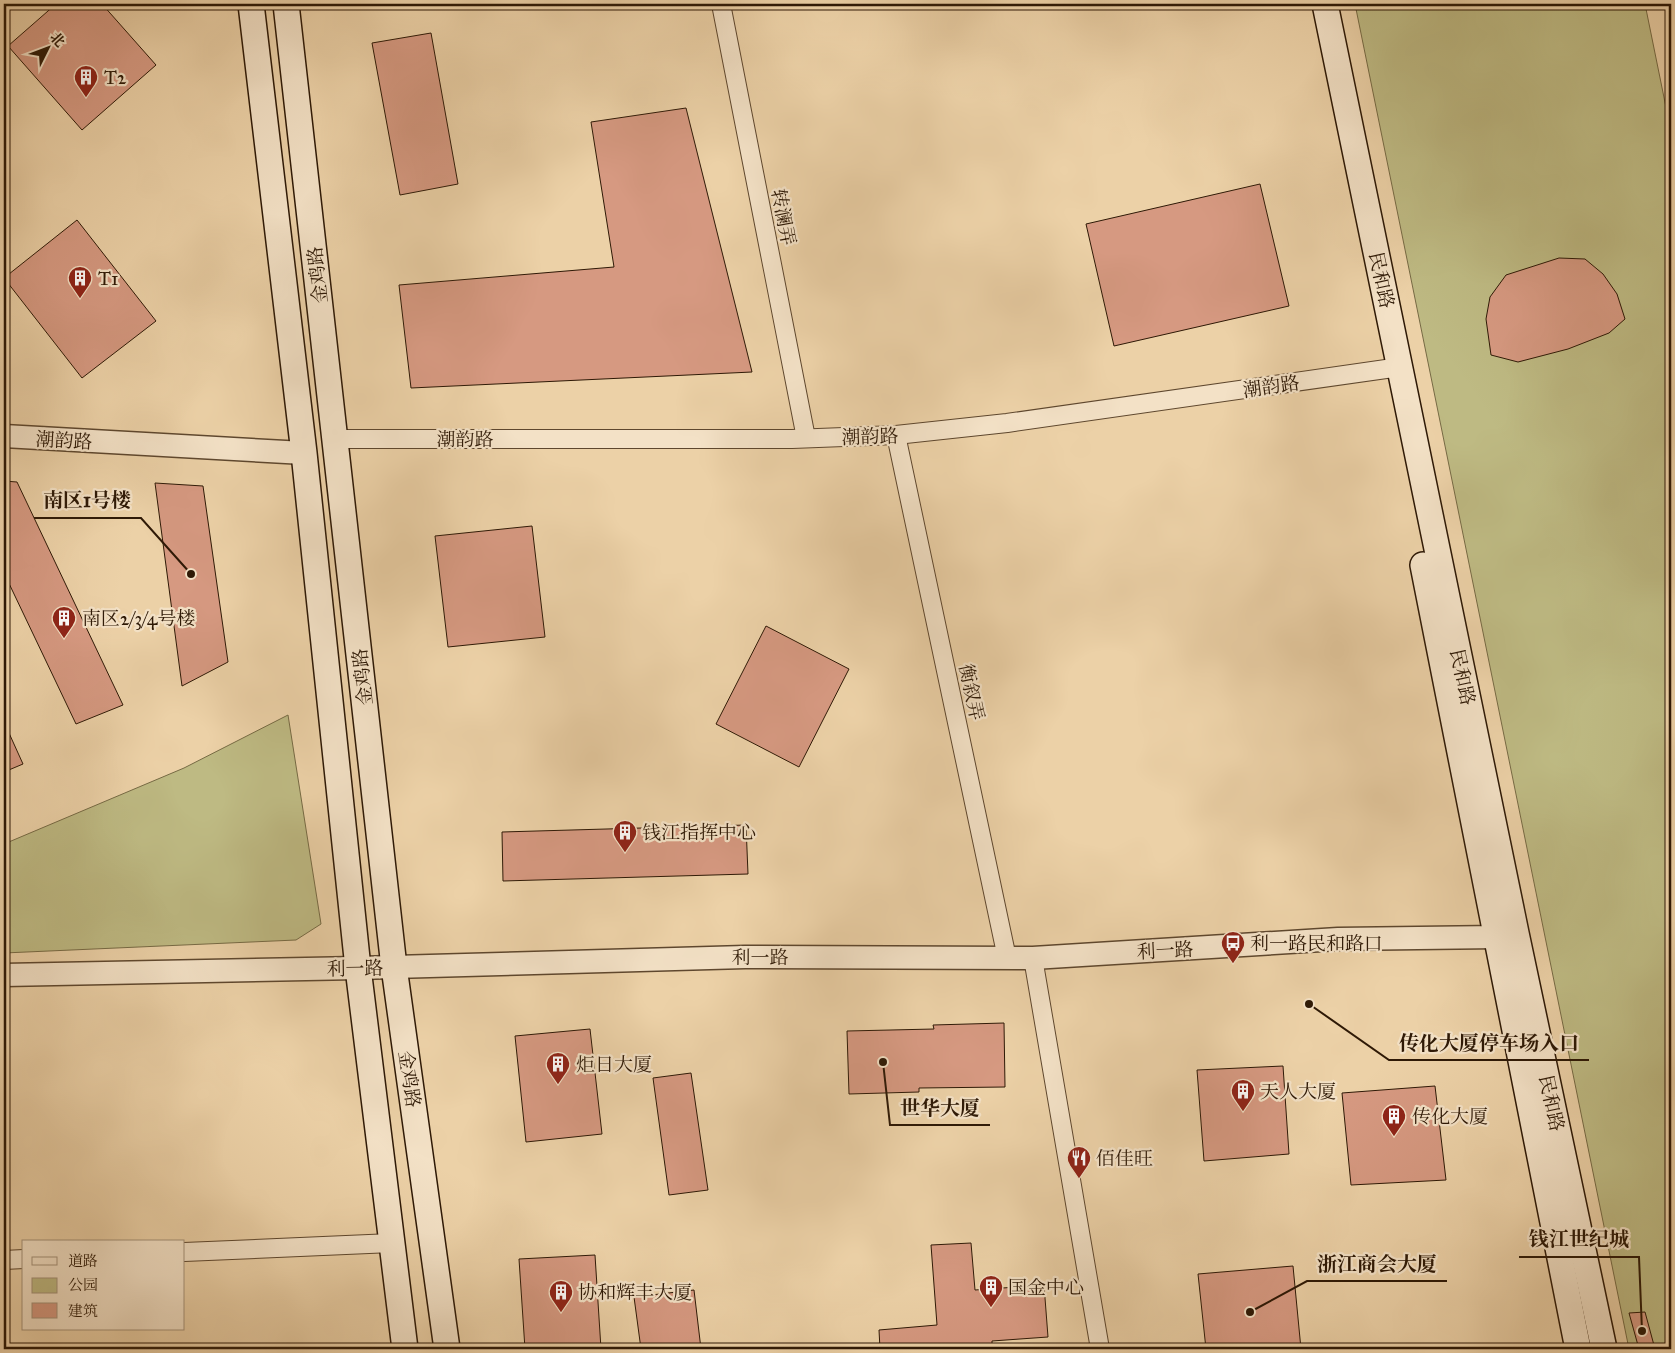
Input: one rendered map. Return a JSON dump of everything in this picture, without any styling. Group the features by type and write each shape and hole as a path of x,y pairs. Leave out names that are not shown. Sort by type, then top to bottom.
{"main road":[{"name":"金鸡路","path":"252,4 304,454 358,968 405,1349"},
{"name":"金鸡路","path":"286,4 394,968 447,1349"},
{"name":"民和路","path":"1309,4 1391,368 1507,935 1604,1349"},
{"name":"民和路","path":"1326,4 1391,368"},
{"name":"民和路","path":"1507,935 1578,1349"}],"street":[{"name":"转澜弄","path":"721,4 806,438"},
{"name":"潮韵路","path":"335,440 806,438 896,435 1026,421 1391,368"},
{"name":"衡叙弄","path":"896,435 1007,958"},
{"name":"潮韵路","path":"4,436 304,454"},
{"name":"利一路","path":"4,975 394,968 744,957 1033,958 1338,939 1507,935"},
{"path":"1033,958 1100,1349"},
{"path":"185,1252 392,1243"},
{"path":"4,1260 22,1259"}],"green space":[{"path":"1355,4 1645,4 1671,132 1671,1349 1629,1349"},
{"path":"288,715 321,924 296,940 4,953 4,844 184,768"}],"building":[{"name":"T2","path":"56,4 102,4 156,65 82,130 8,46"},
{"path":"431,33 458,184 400,195 372,43"},
{"path":"686,108 752,372 411,388 399,285 614,267 591,122"},
{"path":"1260,184 1289,306 1114,346 1086,224"},
{"name":"T1","path":"77,220 156,321 82,378 4,278"},
{"path":"1559,258 1585,259 1603,274 1617,294 1625,319 1609,333 1568,349 1518,362 1491,355 1486,319 1490,297 1506,275"},
{"name":"南区2/3/4号楼","path":"4,481 17,482 123,705 76,724 4,573"},
{"path":"155,483 203,486 228,662 182,686"},
{"path":"532,526 545,637 448,647 435,536"},
{"path":"766,626 849,669 799,767 716,724"},
{"path":"4,722 23,764 4,772"},
{"name":"钱江指挥中心","path":"746,825 748,874 503,881 502,832"},
{"path":"1004,1023 1005,1087 919,1088 919,1092 849,1094 847,1031 934,1029 933,1025"},
{"name":"炬日大厦","path":"590,1029 602,1134 526,1142 515,1036"},
{"name":"天人大厦","path":"1283,1066 1289,1154 1204,1161 1197,1070"},
{"path":"691,1073 708,1190 669,1195 653,1078"},
{"name":"传化大厦","path":"1435,1086 1446,1180 1351,1185 1342,1093"},
{"name":"国金中心","path":"971,1243 975,1290 1044,1285 1048,1337 992,1341 992,1349 880,1349 879,1330 937,1325 931,1245"},
{"name":"协和辉丰大厦","path":"595,1255 601,1349 525,1349 519,1259"},
{"path":"1293,1266 1301,1349 1206,1349 1198,1274"},
{"path":"694,1290 701,1349 641,1349 634,1297"},
{"path":"1645,1312 1655,1349 1639,1349 1629,1313"}],"place":[{"name":"T2","path":"86,98"},
{"name":"T1","path":"80,299"},
{"name":"南区1号楼","path":"191,574"},
{"name":"南区2/3/4号楼","path":"64,639"},
{"name":"钱江指挥中心","path":"625,853"},
{"name":"利一路民和路口","path":"1233,964"},
{"name":"传化大厦停车场入口","path":"1309,1004"},
{"name":"世华大厦","path":"883,1062"},
{"name":"炬日大厦","path":"558,1085"},
{"name":"天人大厦","path":"1243,1112"},
{"name":"传化大厦","path":"1394,1137"},
{"name":"佰佳旺","path":"1079,1179"},
{"name":"国金中心","path":"991,1308"},
{"name":"浙江商会大厦","path":"1250,1312"},
{"name":"协和辉丰大厦","path":"561,1313"},
{"name":"钱江世纪城","path":"1642,1331"}]}
